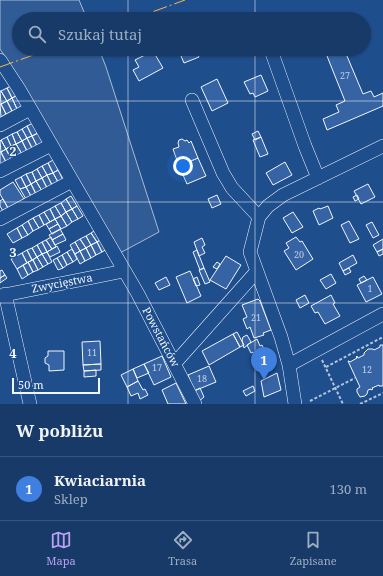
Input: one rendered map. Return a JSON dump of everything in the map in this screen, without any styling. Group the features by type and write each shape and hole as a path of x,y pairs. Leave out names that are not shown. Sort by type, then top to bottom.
{"street":[{"path":"273,56 304,146 318,178"},
{"name":"Powstańców","path":"0,60 138,294 195,404"},
{"path":"192,100 223,173 232,188 259,217"},
{"path":"0,125 30,109"},
{"path":"0,171 51,145"},
{"path":"295,404 289,365 281,336 250,252 259,217 268,206 283,195 383,146"},
{"path":"0,219 72,181"},
{"name":"Zwycięstwa","path":"2,295 124,271"},
{"path":"175,363 257,271"},
{"path":"2,295 30,404"},
{"path":"289,365 383,314"}],"path":[{"path":"343,404 326,367 383,337"},
{"path":"310,401 355,378"},
{"path":"360,404 383,393"}],"shaded area":[{"path":"0,0 79,0 84,12 12,12 12,56 102,56 159,232 118,254 25,87 0,49"}],"building":[{"path":"143,56 156,56 163,68 139,81 133,70 139,67 135,60"},
{"path":"181,56 199,57 184,63"},
{"path":"327,56 347,56 363,94 371,91 374,97 383,93 383,106 327,130 323,119 339,112 336,105 345,101"},
{"path":"261,75 268,91 255,97 253,93 250,94 244,82"},
{"path":"217,79 228,103 212,111 201,87"},
{"path":"13,85 18,95 12,98 7,88"},
{"path":"7,88 12,98 7,101 1,91"},
{"path":"0,91 7,101 1,104"},
{"path":"18,95 23,105 17,109 12,98"},
{"path":"12,98 17,109 12,111 7,101"},
{"path":"7,101 12,111 6,114 1,104"},
{"path":"0,104 6,114 1,117"},
{"path":"33,123 38,133 32,136 27,126"},
{"path":"27,126 32,136 27,138 22,129"},
{"path":"22,129 27,138 22,141 17,132"},
{"path":"258,131 261,137 255,140 252,134"},
{"path":"17,132 22,141 16,144 12,134"},
{"path":"38,133 43,143 37,146 32,136"},
{"path":"12,134 16,144 11,146 7,137"},
{"path":"32,136 37,146 32,148 27,138"},
{"path":"7,137 11,146 6,149 1,140"},
{"path":"261,137 268,154 260,157 253,140"},
{"path":"27,138 32,148 27,151 22,141"},
{"path":"182,139 185,141 187,140 189,143 191,141 198,158 179,166 173,149 179,147 179,140"},
{"path":"1,140 6,149 1,152 0,141"},
{"path":"22,141 27,151 22,154 16,144"},
{"path":"16,144 22,154 16,157 11,146"},
{"path":"11,146 16,157 11,159 6,149"},
{"path":"6,149 11,159 6,162 1,152"},
{"path":"0,151 6,162 0,165"},
{"path":"198,158 206,176 187,184 179,166"},
{"path":"53,160 58,170 53,173 48,163"},
{"path":"285,162 292,175 273,185 266,173"},
{"path":"48,163 53,173 47,175 42,166"},
{"path":"42,166 47,175 42,178 37,169"},
{"path":"37,169 42,178 36,181 32,172"},
{"path":"58,170 63,180 58,182 53,173"},
{"path":"32,172 36,181 31,184 26,174"},
{"path":"53,173 58,182 52,185 47,175"},
{"path":"26,174 31,184 26,187 21,177"},
{"path":"47,175 52,185 47,188 42,178"},
{"path":"21,177 26,187 20,189 15,180"},
{"path":"42,178 47,188 42,191 36,181"},
{"path":"36,181 42,191 36,194 31,184"},
{"path":"13,182 24,199 8,208 0,194 0,190"},
{"path":"31,184 36,194 31,196 26,187"},
{"path":"368,184 375,197 361,204 354,191"},
{"path":"26,187 31,196 26,199 20,189"},
{"path":"217,195 221,204 212,208 208,199"},
{"path":"357,195 359,199 355,201 353,197"},
{"path":"71,196 77,206 72,209 66,199"},
{"path":"3,199 8,208 3,211 0,206 0,201"},
{"path":"66,199 72,209 66,212 61,203"},
{"path":"61,203 66,212 61,216 55,206"},
{"path":"55,206 61,216 55,219 50,209"},
{"path":"77,206 83,216 78,219 72,209"},
{"path":"328,206 333,218 319,225 313,211"},
{"path":"50,209 55,219 50,222 44,212"},
{"path":"72,209 78,219 72,222 66,212"},
{"path":"44,212 50,222 44,225 39,215"},
{"path":"66,212 72,222 67,226 61,216"},
{"path":"293,212 303,227 292,233 283,218"},
{"path":"39,215 44,225 39,228 33,218"},
{"path":"61,216 67,226 61,229 55,219"},
{"path":"33,218 39,228 33,231 28,221"},
{"path":"55,219 58,224 49,229 46,224"},
{"path":"28,221 33,231 28,235 22,225"},
{"path":"349,221 359,239 350,243 341,225"},
{"path":"372,222 379,235 373,238 366,225"},
{"path":"58,224 61,229 52,234 49,229"},
{"path":"22,225 28,235 22,238 17,228"},
{"path":"17,228 22,238 13,243 7,234"},
{"path":"60,229 63,234 52,240 49,235"},
{"path":"97,229 102,239 97,242 91,233"},
{"path":"91,233 97,242 91,245 86,236"},
{"path":"63,234 66,240 55,245 52,240"},
{"path":"86,236 91,245 86,248 80,239"},
{"path":"51,237 56,247 52,249 46,240"},
{"path":"296,237 300,242 302,241 313,259 296,270 284,251 289,248 286,243"},
{"path":"202,238 205,245 202,247 205,253 199,256 194,242"},
{"path":"80,239 86,248 80,251 75,242"},
{"path":"102,239 107,249 102,252 97,242"},
{"path":"383,239 383,249 377,252 373,245"},
{"path":"46,240 52,249 47,252 42,242"},
{"path":"42,242 47,252 42,254 37,245"},
{"path":"75,242 80,251 75,254 70,245"},
{"path":"97,242 102,252 96,255 91,245"},
{"path":"37,245 42,254 37,257 32,248"},
{"path":"91,245 96,255 91,258 86,248"},
{"path":"57,246 60,252 50,257 47,252"},
{"path":"32,248 37,257 32,260 27,250"},
{"path":"86,248 91,258 85,261 80,251"},
{"path":"72,249 77,259 73,262 67,252"},
{"path":"383,249 383,254 379,256 377,252"},
{"path":"27,250 32,260 27,263 22,253"},
{"path":"197,250 204,268 200,270 193,252"},
{"path":"80,251 85,261 80,264 75,254"},
{"path":"47,252 52,262 48,264 42,254"},
{"path":"67,252 73,262 67,265 62,255"},
{"path":"22,253 27,263 17,269 11,259"},
{"path":"42,254 48,264 43,267 37,257"},
{"path":"62,255 67,265 63,268 57,258"},
{"path":"353,255 357,263 343,271 339,263"},
{"path":"226,256 241,265 226,289 210,280"},
{"path":"37,257 43,267 38,270 33,260"},
{"path":"57,258 63,268 58,270 53,260"},
{"path":"33,260 38,270 33,272 28,262"},
{"path":"28,262 33,272 28,275 23,265"},
{"path":"217,262 220,264 217,269 213,267"},
{"path":"23,265 28,275 22,279 17,269"},
{"path":"204,268 210,282 205,284 199,270"},
{"path":"349,268 351,272 345,275 343,271"},
{"path":"2,270 5,275 0,278 0,271"},
{"path":"190,271 201,296 187,303 176,277"},
{"path":"331,274 336,283 326,289 320,280"},
{"path":"5,275 7,278 0,283 0,278"},
{"path":"364,276 367,280 361,283 359,279"},
{"path":"166,277 170,285 159,290 155,283"},
{"path":"197,277 200,285 196,286 193,279"},
{"path":"373,277 382,294 366,302 357,285"},
{"path":"305,295 309,303 300,308 296,300"},
{"path":"331,295 335,303 333,304 340,316 325,324 318,312 315,313 311,306"},
{"path":"258,299 271,330 263,333 264,335 254,338 250,327 247,329 243,319 247,317 242,305"},
{"path":"237,332 244,345 240,347 233,334"},
{"path":"233,334 240,347 209,365 202,351"},
{"path":"247,335 251,342 244,348 242,340 243,337"},
{"path":"257,339 260,346 262,345 270,361 260,365 253,352 251,353 247,345"},
{"path":"100,341 101,364 83,365 82,342"},
{"path":"380,345 383,345 383,386 379,385 372,388 373,389 368,390 365,396 360,397 357,389 360,387 348,361 350,362 357,358 357,356 358,358 364,355 368,349 374,350 380,347"},
{"path":"48,351 64,351 64,370 49,371 49,365 45,363 45,358 48,356"},
{"path":"162,356 171,377 154,385 144,364"},
{"path":"101,364 101,370 84,371 83,365"},
{"path":"144,364 149,373 137,378 133,369"},
{"path":"209,366 216,382 194,391 188,375"},
{"path":"133,369 138,381 127,387 121,375"},
{"path":"96,370 96,376 84,377 84,371"},
{"path":"277,373 281,390 264,397 261,381"},
{"path":"138,381 148,395 140,399 138,393 131,396 127,387"},
{"path":"176,383 186,404 168,404 162,390"},
{"path":"253,386 255,391 246,396 243,391"},
{"path":"200,388 204,397 198,402 194,391"}],"power":[{"path":"152,12 185,0"},
{"path":"0,67 31,56"}],"place":[{"name":"Kwiaciarnia","path":"264,380"}]}
